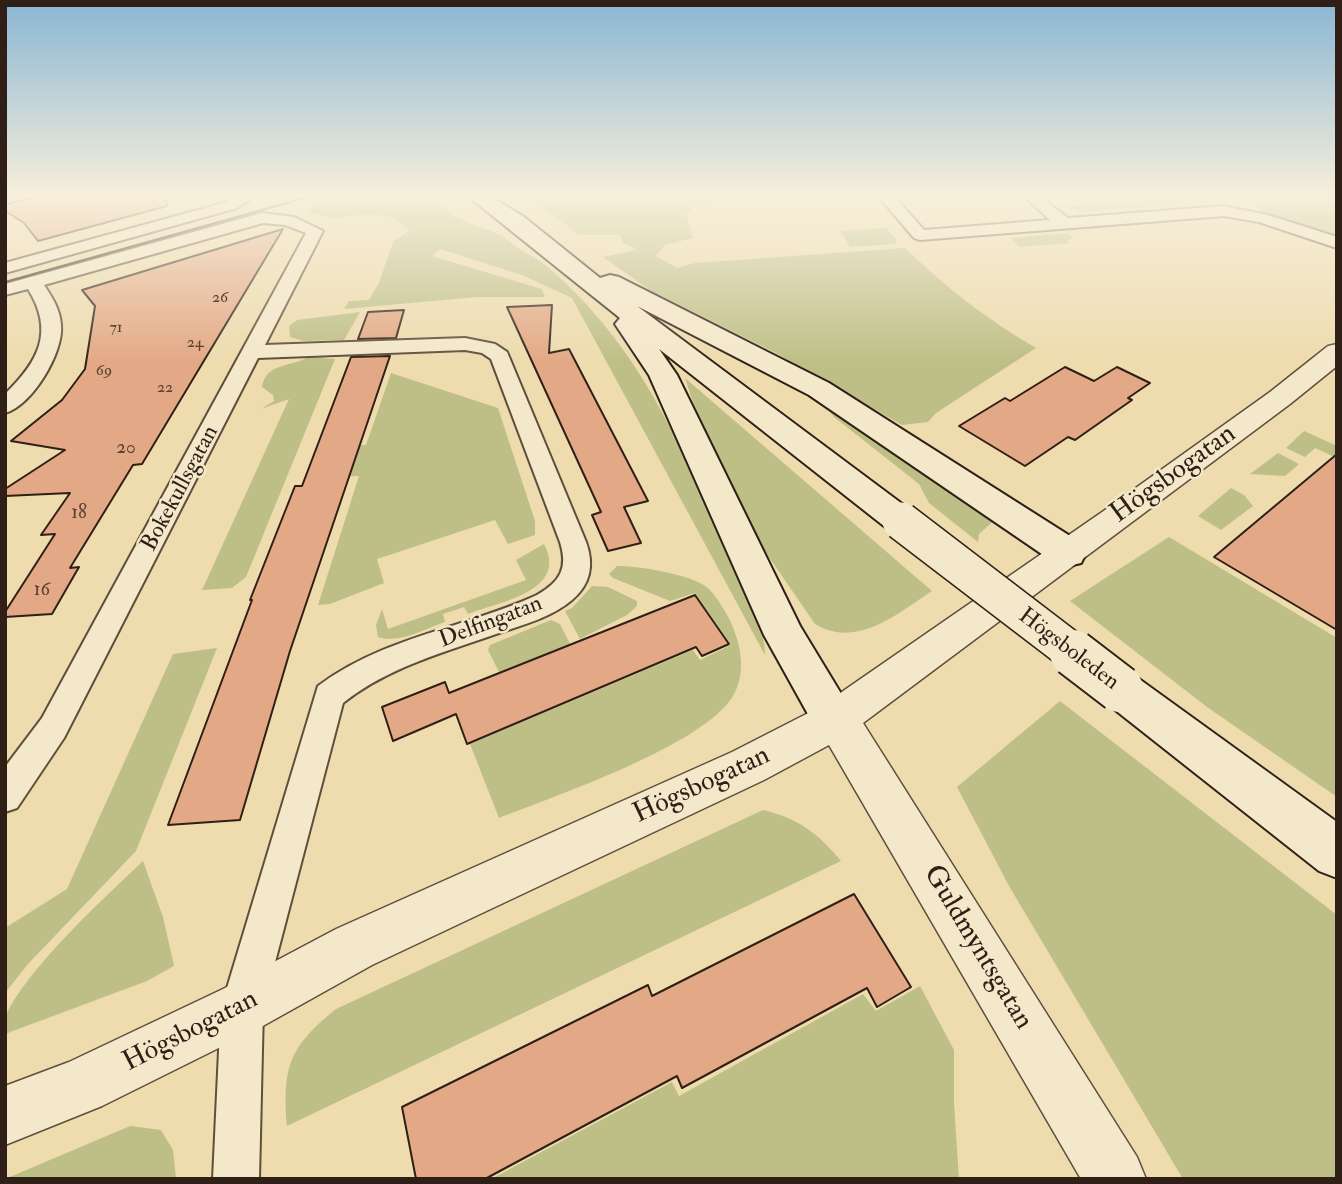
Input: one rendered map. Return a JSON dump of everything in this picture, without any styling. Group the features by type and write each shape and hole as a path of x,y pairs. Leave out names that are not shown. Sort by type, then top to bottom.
{"main road":[{"name":"Högsboleden","path":"558,252 901,521 1337,853"},
{"name":"Högsboleden","path":"567,252 603,285"},
{"path":"603,285 819,389 1068,552"},
{"path":"603,285 663,375 784,635 835,720"}],"street":[{"path":"9,262 47,252"},
{"name":"Bokekullsgatan","path":"33,282 139,252"},
{"name":"Bokekullsgatan","path":"5,796 53,728 304,252"},
{"path":"5,290 33,282 50,312 53,338 33,377 5,406"},
{"name":"Delfingatan","path":"242,1008 329,696 345,681 387,662 538,606 567,589 573,581 578,564 573,542 496,351 465,344 251,352"},
{"name":"Högsbogatan","path":"5,1116 82,1086 242,1008 354,947 748,766 835,720 1280,398 1337,352"},
{"name":"Guldmyntsgatan","path":"835,720 855,746 1115,1179"},
{"path":"236,1179 242,1008"}],"green space":[{"path":"389,252 436,252 432,256 542,289 545,297 478,297 344,309 349,301 369,300 379,283"},
{"path":"450,252 525,252 550,269 610,332 635,366 676,439 752,604 761,629 765,655 572,298 522,275"},
{"path":"626,252 659,252 656,256 677,268 695,263 845,252 910,252 968,302 1036,348 936,413 928,422 902,425 776,353 651,291 603,257"},
{"path":"360,312 344,340 304,341 290,337 289,326 297,320"},
{"path":"308,357 335,359 246,577 232,588 202,590 289,399 261,409 274,401 273,395 262,387 264,379 280,367"},
{"path":"391,373 498,408 535,521 535,535 508,544 495,520 377,559 384,583 330,604 318,605 359,476 309,477 319,447 366,445"},
{"path":"685,378 932,591 891,618 861,631 831,631 815,624 729,499"},
{"path":"824,405 997,518 979,534 978,542 929,503 919,484 834,417"},
{"path":"1304,431 1337,446 1337,458 1315,448 1305,457 1286,448"},
{"path":"1278,453 1299,464 1285,476 1250,474"},
{"path":"1231,488 1244,495 1253,506 1221,530 1198,516"},
{"path":"1169,537 1337,638 1337,797 1207,707 1070,601"},
{"path":"544,544 549,560 547,573 539,584 527,592 468,614 464,607 443,614 445,622 412,635 395,639 378,637 376,625 382,609 388,629 526,580 516,560"},
{"path":"617,566 678,575 709,589 736,634 741,666 738,686 717,714 692,733 590,783 499,818 470,744 693,650 700,660 731,645 695,593 670,601 613,578 609,574"},
{"path":"592,586 608,587 637,601 637,606 627,615 580,639 565,611 572,608"},
{"path":"551,620 560,624 570,644 499,672 488,650 490,645"},
{"path":"217,648 136,851 28,964 5,993 5,928 67,889 173,654"},
{"path":"1060,701 1337,915 1337,1179 1183,1179 1009,886 957,787"},
{"path":"763,810 807,828 841,861 287,1126 286,1088 292,1059 308,1034 336,1009"},
{"path":"143,861 163,917 174,966 147,981 5,1034 7,1013 33,974 69,933"},
{"path":"920,986 954,1050 959,1179 491,1179 672,1082 679,1096 863,994 876,1011"},
{"path":"130,1126 161,1130 173,1150 176,1179 5,1179"}],"building":[{"path":"206,252 269,252 142,464 133,465 70,568 79,567 52,614 5,617 5,612 55,534 41,535 70,493 5,496 5,489 65,450 11,441 62,400 85,369 95,306 82,290"},
{"path":"552,305 549,353 569,349 648,501 624,507 641,543 608,551 592,515 601,512 507,307"},
{"path":"404,310 396,338 358,339 368,312"},
{"path":"390,356 290,651 240,820 168,825 250,600 295,486 302,486 351,357"},
{"path":"1065,367 1094,381 1117,367 1150,383 1128,398 1132,400 1075,440 1068,437 1025,466 959,426 1005,398 1010,401"},
{"path":"1337,454 1337,630 1214,557"},
{"path":"695,595 729,644 702,656 696,647 467,744 456,714 393,741 382,707 445,682 449,693"},
{"path":"854,894 911,987 877,1007 867,988 682,1088 677,1076 485,1179 416,1179 402,1107 648,985 652,996"}],"tram line":[{"path":"5,282 111,252"}]}
